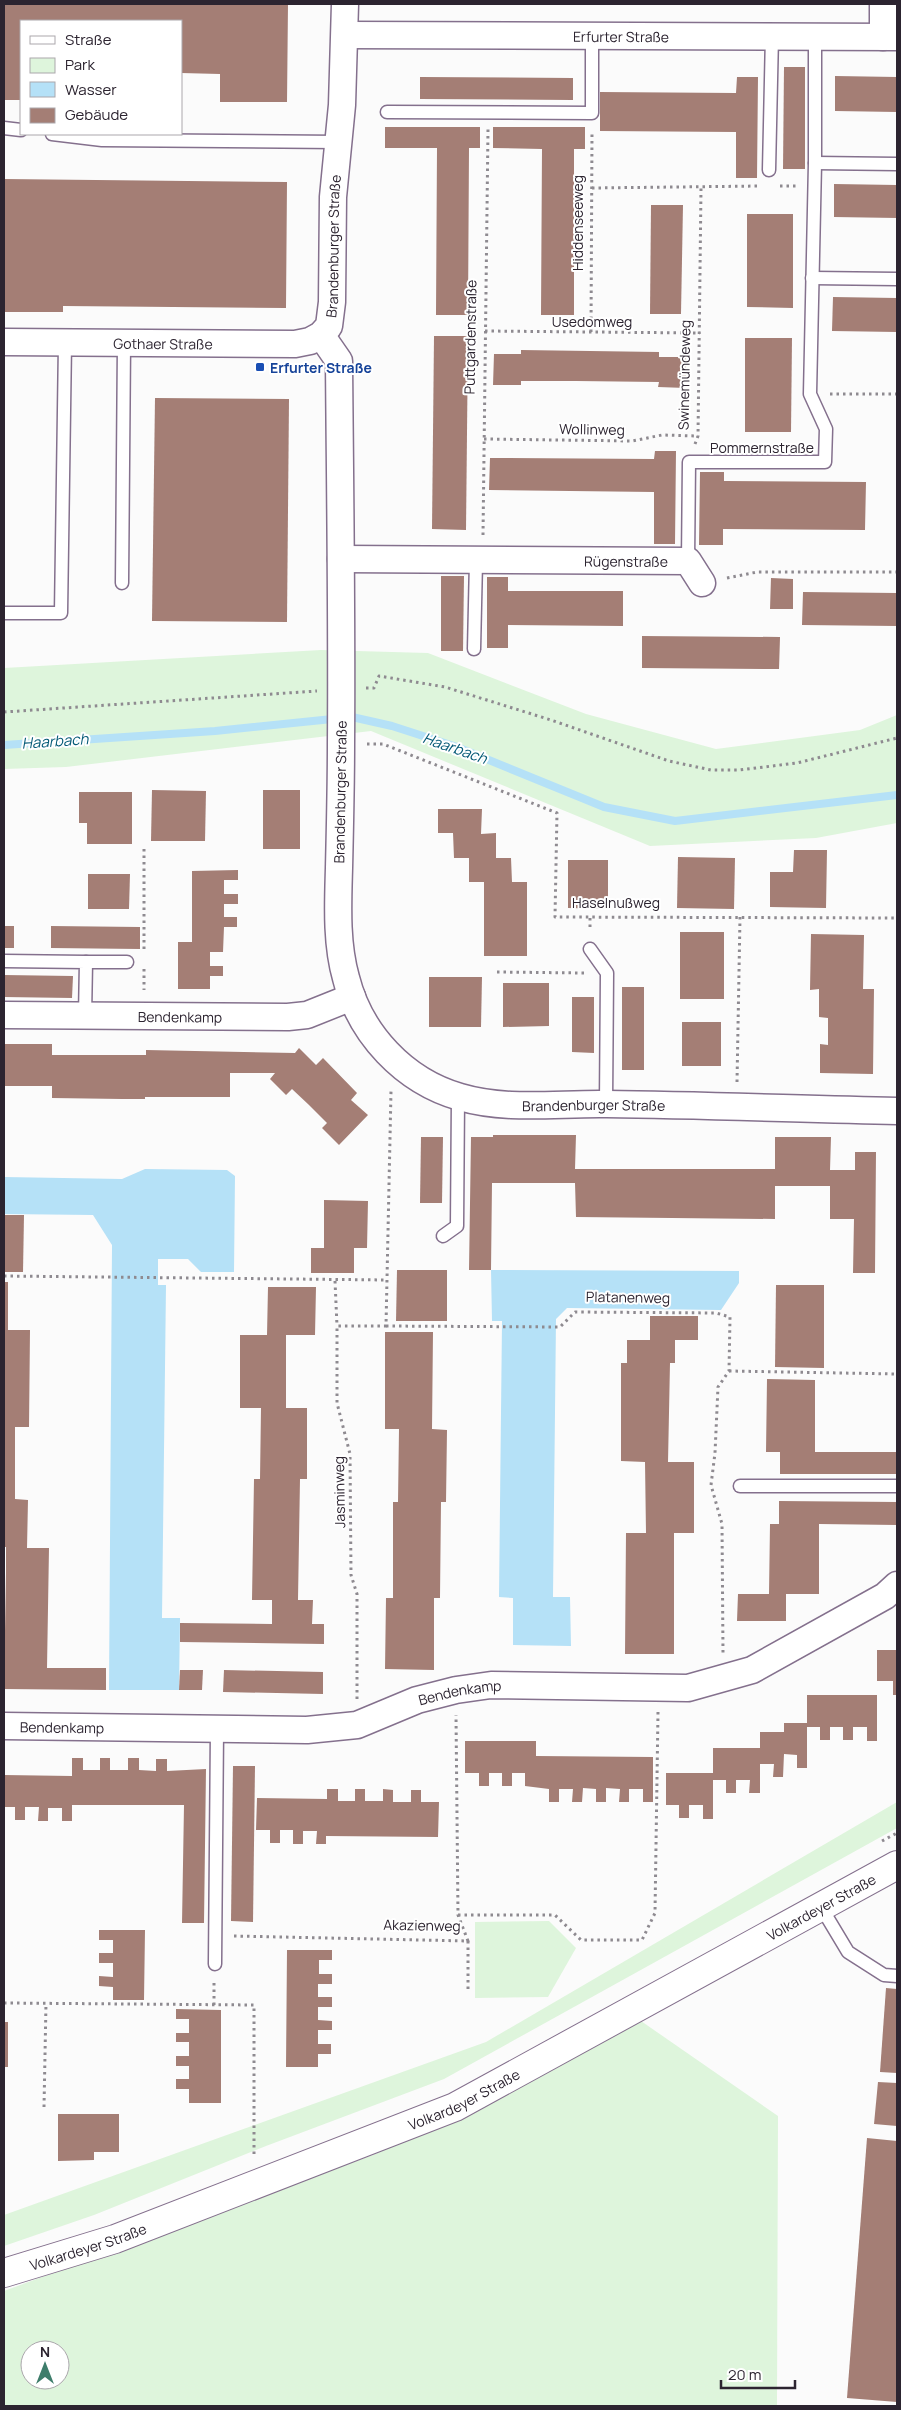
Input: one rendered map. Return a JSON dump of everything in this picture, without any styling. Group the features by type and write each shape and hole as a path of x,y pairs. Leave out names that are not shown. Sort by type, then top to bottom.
{"main road":[{"name":"Volkardeyer Straße","path":"4,2273 115,2239 455,2107 897,1866"}],"street":[{"name":"Brandenburger Straße","path":"345,4 339,142 333,197 332,302 329,326 320,335 339,362 341,744 338,915 345,976 352,997 367,1028 391,1058 411,1074 432,1087 458,1097 494,1104 606,1104 897,1111"},
{"path":"883,4 890,37"},
{"name":"Erfurter Straße","path":"345,36 890,37"},
{"name":"Gothaer Straße","path":"4,342 295,344 310,341 320,335"},
{"name":"Rügenstraße","path":"341,559 688,561 702,583"},
{"name":"Bendenkamp","path":"4,1015 288,1017 307,1015 352,997"},
{"name":"Bendenkamp","path":"4,1726 307,1730 357,1725 417,1700 456,1690 491,1685 688,1688 723,1680 752,1670 885,1596 897,1585"}],"lane":[{"path":"387,112 592,114 592,36"},
{"path":"769,170 772,36"},
{"name":"Pommernstraße","path":"690,462 825,462 826,429 810,394 815,163 815,36"},
{"path":"4,128 20,130"},
{"path":"60,135 102,140 339,142"},
{"path":"815,163 897,164"},
{"path":"812,278 897,279"},
{"path":"4,613 61,613 65,343"},
{"path":"122,583 124,343"},
{"path":"688,561 690,462"},
{"path":"474,649 479,561"},
{"path":"590,949 607,973 606,1104"},
{"path":"4,961 128,962"},
{"path":"85,1016 86,962"},
{"path":"443,1236 457,1226 458,1097"},
{"path":"740,1486 897,1486"},
{"path":"215,1964 216,1729"},
{"path":"821,1907 848,1952 884,1975 897,1976"}],"path":[{"name":"Puttgardenstraße","path":"479,561 484,439 488,113"},
{"name":"Hiddenseeweg","path":"591,332 592,114"},
{"name":"Swinemündeweg","path":"592,188 701,188 698,436 690,462"},
{"name":"Usedomweg","path":"485,332 700,333"},
{"path":"810,394 897,394"},
{"name":"Wollinweg","path":"484,439 632,441 662,434 698,436"},
{"path":"702,583 757,572 897,572"},
{"path":"4,712 374,688 379,676 445,687 551,720 669,761 711,770 739,770 797,763 897,738"},
{"name":"Haselnußweg","path":"341,744 383,744 557,813 555,917 897,918"},
{"path":"144,849 144,957"},
{"path":"736,1108 740,917"},
{"path":"144,967 144,1016"},
{"path":"497,972 607,973"},
{"path":"337,1326 386,1326 391,1058"},
{"path":"4,1276 336,1281 388,1280"},
{"name":"Jasminweg","path":"336,1281 337,1403 350,1454 351,1575 357,1594 357,1725"},
{"name":"Platanenweg","path":"386,1326 560,1327 575,1312 716,1313 730,1317 729,1371 718,1387 716,1453 711,1485 722,1524 723,1680"},
{"path":"729,1371 897,1374"},
{"path":"458,1915 555,1915 581,1940 642,1940 655,1913 658,1688"},
{"name":"Akazienweg","path":"214,1935 468,1941 458,1915 456,1690"},
{"path":"468,1941 468,1990"},
{"path":"214,2005 215,1964"},
{"path":"4,2003 254,2006 254,2164"},
{"path":"44,2107 46,2003"}],"green space":[{"path":"321,650 428,653 586,714 716,749 860,730 897,715 897,823 816,838 650,846 371,731 66,767 4,769 4,668"},
{"path":"897,1802 897,1828 444,2079 266,2146 94,2215 4,2246 4,2215 486,2042"},
{"path":"549,1921 576,1948 548,1997 475,1998 475,1922"},
{"path":"641,2021 778,2116 777,2406 4,2406 4,2291 373,2155 504,2094"}],"water":[{"path":"145,1169 227,1170 235,1176 234,1272 201,1272 188,1259 158,1259 158,1285 166,1285 162,1618 180,1618 179,1690 109,1690 112,1245 93,1215 4,1214 4,1177 122,1179"},
{"path":"491,1270 739,1271 739,1283 721,1310 567,1308 556,1319 553,1597 570,1597 571,1646 513,1645 513,1598 499,1597 502,1321 492,1321"}],"building":[{"path":"4,4 288,4 287,102 220,102 220,74 182,73 182,20 20,20 20,100 4,100"},
{"path":"784,67 805,67 805,169 783,169"},
{"path":"835,76 897,77 897,112 835,111"},
{"path":"420,77 573,78 573,100 420,99"},
{"path":"737,77 758,77 757,178 736,178 736,132 600,131 600,92 736,93"},
{"path":"385,127 480,127 480,148 469,148 468,315 436,315 437,148 385,148"},
{"path":"493,127 585,127 585,149 574,149 574,315 541,315 542,149 493,148"},
{"path":"4,179 287,182 286,308 63,306 63,312 4,312"},
{"path":"834,184 897,185 897,218 834,217"},
{"path":"651,205 683,205 681,314 650,314"},
{"path":"747,214 793,214 793,308 747,307"},
{"path":"833,297 897,298 897,332 832,331"},
{"path":"434,336 468,336 466,530 432,529"},
{"path":"745,338 792,338 791,432 745,432"},
{"path":"521,350 659,352 659,357 686,357 686,388 658,387 659,382 521,381 521,385 493,385 494,354 521,354"},
{"path":"155,398 289,399 287,622 152,621"},
{"path":"655,451 676,451 675,544 654,544 654,492 489,490 490,458 654,459"},
{"path":"700,472 724,472 724,481 866,482 865,530 723,529 723,545 699,545"},
{"path":"441,576 464,576 463,651 441,651"},
{"path":"487,577 508,577 508,591 623,591 623,626 508,625 508,648 487,648"},
{"path":"771,578 793,579 793,609 770,609"},
{"path":"803,592 897,593 897,626 802,625"},
{"path":"642,636 780,637 779,669 642,668"},
{"path":"152,790 206,791 205,841 151,841"},
{"path":"263,790 300,790 300,849 263,849"},
{"path":"79,792 132,792 132,844 87,844 87,823 79,823"},
{"path":"438,809 482,809 481,834 496,833 496,858 511,858 512,882 527,882 527,956 484,956 484,882 469,882 469,858 454,858 453,833 438,833"},
{"path":"794,850 827,850 826,908 770,907 770,872 793,872"},
{"path":"678,857 735,858 734,909 677,908"},
{"path":"568,860 608,860 608,909 568,908"},
{"path":"238,870 238,880 224,880 224,894 238,894 238,904 224,904 224,917 237,917 237,927 224,927 223,952 210,952 210,966 223,966 223,976 210,976 210,989 178,989 178,942 192,942 192,871"},
{"path":"88,874 130,874 129,909 88,909"},
{"path":"4,926 14,926 14,948 4,948"},
{"path":"51,926 140,927 140,949 51,948"},
{"path":"680,932 724,932 724,999 680,999"},
{"path":"811,934 864,935 863,989 874,989 873,1074 820,1073 820,1044 828,1045 828,1018 819,1017 819,989 810,990"},
{"path":"4,975 73,976 72,998 4,997"},
{"path":"429,977 482,977 481,1027 429,1027"},
{"path":"503,983 549,983 549,1026 503,1027"},
{"path":"622,987 644,987 644,1070 622,1070"},
{"path":"572,997 594,997 594,1053 572,1052"},
{"path":"682,1022 721,1022 721,1066 682,1066"},
{"path":"4,1044 52,1044 52,1055 146,1055 146,1050 295,1053 299,1048 316,1065 323,1058 357,1093 351,1100 368,1115 339,1145 322,1128 327,1123 309,1105 292,1089 286,1095 270,1079 275,1073 230,1073 230,1097 145,1097 145,1099 52,1098 52,1086 4,1086"},
{"path":"493,1135 576,1135 575,1169 775,1169 775,1137 831,1137 830,1170 855,1170 855,1152 876,1152 875,1273 853,1273 854,1219 830,1219 830,1186 775,1186 775,1219 576,1217 575,1183 492,1183 491,1270 469,1270 471,1137 493,1137"},
{"path":"421,1137 443,1137 442,1203 420,1203"},
{"path":"324,1200 368,1201 367,1248 354,1248 354,1273 311,1273 311,1248 324,1248"},
{"path":"4,1215 24,1215 23,1272 4,1272"},
{"path":"397,1270 447,1270 447,1321 396,1321"},
{"path":"4,1282 8,1282 8,1330 30,1330 29,1427 15,1427 15,1499 28,1500 27,1548 49,1548 47,1668 106,1668 106,1690 4,1689 6,1547 4,1547"},
{"path":"776,1285 824,1285 824,1368 775,1367"},
{"path":"268,1287 316,1287 315,1335 286,1335 286,1408 307,1408 307,1479 300,1479 298,1600 313,1600 312,1624 324,1624 324,1644 180,1642 180,1623 272,1624 272,1600 252,1600 254,1479 260,1479 261,1408 240,1408 240,1335 267,1335"},
{"path":"650,1316 698,1316 698,1340 675,1340 675,1363 670,1363 668,1462 694,1462 694,1533 674,1533 674,1654 625,1654 626,1533 646,1533 645,1462 621,1461 621,1363 627,1363 627,1340 650,1340"},
{"path":"385,1332 433,1332 432,1429 447,1430 446,1502 441,1502 440,1598 434,1598 434,1670 385,1669 386,1598 393,1598 393,1502 398,1502 399,1429 385,1429"},
{"path":"767,1379 815,1380 815,1452 897,1452 897,1474 780,1474 780,1452 766,1452"},
{"path":"779,1501 897,1502 897,1525 819,1524 819,1594 786,1594 786,1621 737,1621 738,1594 769,1594 770,1524 779,1524"},
{"path":"877,1650 897,1650 897,1695 893,1695 893,1681 877,1681"},
{"path":"180,1670 203,1670 202,1690 179,1690"},
{"path":"224,1670 323,1672 323,1694 223,1692"},
{"path":"807,1695 877,1695 877,1741 867,1741 867,1727 853,1727 853,1740 843,1740 843,1727 830,1727 830,1740 820,1740 820,1727 807,1727 807,1768 797,1768 797,1755 784,1754 783,1777 773,1777 774,1764 760,1764 760,1793 749,1793 750,1780 736,1780 736,1793 726,1793 726,1780 713,1780 713,1819 703,1819 703,1805 689,1805 689,1818 679,1818 679,1805 666,1805 666,1773 713,1773 713,1748 760,1748 760,1732 784,1732 784,1723 807,1723"},
{"path":"465,1741 536,1741 536,1756 653,1757 653,1802 643,1802 643,1789 629,1789 629,1802 619,1802 620,1789 606,1788 606,1802 596,1802 596,1789 583,1788 582,1802 572,1802 573,1789 559,1789 559,1802 549,1802 549,1789 525,1786 525,1773 512,1773 512,1786 502,1786 502,1773 489,1773 489,1786 479,1786 479,1773 465,1773"},
{"path":"72,1758 83,1758 83,1770 100,1770 100,1758 110,1758 110,1770 128,1770 128,1758 139,1758 139,1770 156,1771 156,1759 167,1759 167,1771 206,1769 204,1923 182,1923 184,1805 72,1805 72,1821 62,1821 62,1808 48,1808 48,1821 38,1821 39,1807 25,1807 25,1820 15,1820 15,1807 4,1807 4,1775 72,1776"},
{"path":"233,1766 255,1766 253,1922 231,1921"},
{"path":"327,1789 338,1789 338,1801 355,1801 355,1789 365,1789 365,1801 383,1801 383,1789 393,1790 393,1802 411,1802 411,1790 421,1790 421,1802 439,1802 438,1837 326,1836 326,1844 316,1844 317,1831 303,1831 303,1844 293,1844 293,1830 280,1830 280,1843 270,1843 270,1830 256,1830 257,1798 327,1799"},
{"path":"99,1930 145,1930 144,2000 113,2000 113,1987 99,1986 99,1976 113,1977 113,1963 99,1963 99,1953 113,1953 113,1940 99,1940"},
{"path":"287,1950 332,1950 332,1960 319,1960 319,1974 332,1974 332,1984 318,1984 318,1997 332,1997 332,2007 318,2007 318,2020 332,2021 332,2030 318,2030 318,2044 331,2044 331,2054 318,2054 318,2067 286,2067"},
{"path":"886,1988 897,1989 897,2073 880,2072"},
{"path":"176,2009 221,2010 221,2103 189,2103 189,2089 176,2089 176,2079 189,2079 189,2066 176,2066 176,2056 189,2056 189,2042 176,2042 176,2033 189,2033 189,2019 176,2019"},
{"path":"4,2022 8,2022 8,2067 4,2067"},
{"path":"878,2082 897,2083 897,2126 874,2124"},
{"path":"58,2114 119,2114 119,2152 94,2152 94,2160 58,2161"},
{"path":"867,2138 897,2141 897,2402 847,2398"}],"waterway":[{"name":"Haarbach","path":"4,745 215,731 352,717 392,726 457,747 604,807 675,821 897,795"}],"place":[{"name":"Erfurter Straße","path":"260,367"}]}
